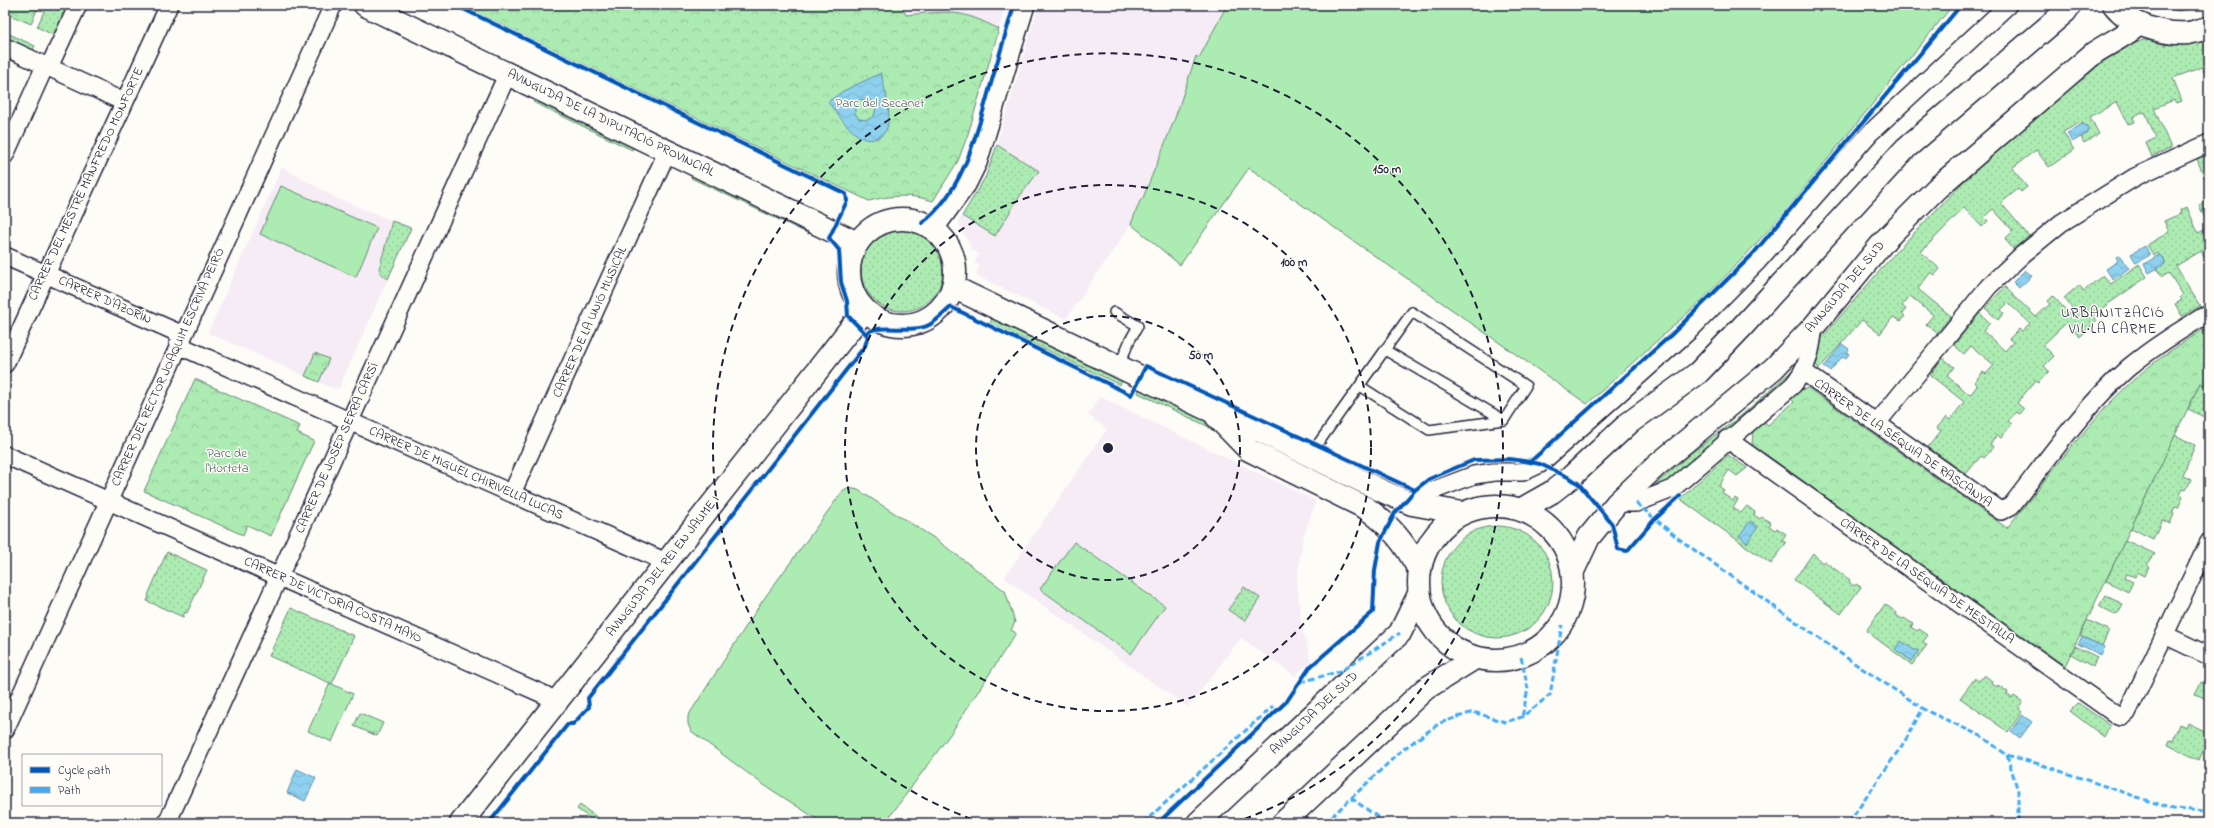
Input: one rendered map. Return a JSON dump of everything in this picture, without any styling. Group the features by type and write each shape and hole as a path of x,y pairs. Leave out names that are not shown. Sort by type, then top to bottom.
{"main road":[{"name":"AVINGUDA DE LA DIPUTACIÓ PROVINCIAL","path":"365,5 668,150 857,243"},
{"path":"1522,510 1552,492 1570,478 1629,423 1698,373 1906,148 2059,17 2070,5"},
{"path":"2114,5 2139,24 2163,32 2187,33 2209,28"},
{"name":"AVINGUDA DEL SUD","path":"1573,572 1589,537 1617,503 1656,466 1774,368 1814,326 1886,239 1937,188 2094,53 2114,40 2132,31 2139,24"},
{"path":"895,220 910,220 924,224 934,230 944,241 950,251 954,263 953,287 946,301 936,312 923,320 908,324 892,324 878,319 865,310 854,295 849,278 849,266 857,243 874,227 895,220"},
{"path":"953,287 1205,408 1256,429 1412,504 1462,513"},
{"name":"AVINGUDA DEL REI EN JAUME I","path":"461,823 865,310"},
{"path":"1205,408 1225,425 1249,450 1366,508 1382,519 1406,545 1419,570"},
{"path":"1500,505 1522,510 1540,519 1556,533 1567,551 1573,572 1574,590 1570,608 1562,625 1544,644 1521,657 1498,661 1475,658 1455,649 1438,634 1425,616 1419,594 1419,570 1426,548 1440,529 1462,513 1478,507 1500,505"},
{"name":"AVINGUDA DEL SUD","path":"1198,823 1400,633 1419,594"},
{"path":"1283,823 1425,690 1475,658"}],"street":[{"path":"5,156 78,5"},
{"name":"CARRER DEL MESTRE MANFREDO MONFORTE","path":"5,364 169,5"},
{"name":"CARRER DEL RECTOR JOAQUIM ESCRIVÀ PEIRÓ","path":"5,730 180,340 333,5"},
{"path":"934,230 967,185 978,163 1026,5"},
{"path":"1412,504 1429,492 1474,475 1494,472 1523,472 1540,464 1690,330 1758,262 1870,133 2008,5"},
{"path":"5,47 124,102"},
{"name":"CARRER DE JOSEP SERRA CARSÍ","path":"167,823 508,73"},
{"path":"1877,423 1989,286 2022,255 2062,224 2135,177 2209,143"},
{"name":"CARRER DE LA UNIÓ MUSICAL","path":"512,493 668,150"},
{"name":"CARRER D'AZORÍN","path":"5,256 180,340"},
{"name":"CARRER DE LA SÉQUIA DE RASCANYA","path":"1804,372 1996,509 2005,510 2011,506 2092,404 2128,368 2167,339 2209,313"},
{"path":"1617,503 1636,503 1672,488 1727,439 1793,385 1804,372 1809,357 1814,326"},
{"name":"CARRER DE MIGUEL CHIRIVELLA LUCAS","path":"180,340 349,420 666,562"},
{"name":"CARRER DE LA SÉQUIA DE MESTALLA","path":"1727,439 2114,714 2122,717 2127,713 2165,635"},
{"name":"CARRER DE VICTORIA COSTA MAYO","path":"5,455 545,695 556,702"},
{"path":"2209,542 2165,635 2209,656"}],"lane":[{"path":"1114,312 1138,326 1130,340 1119,366"},
{"path":"1310,455 1412,312 1526,386 1504,420 1429,430 1360,386"},
{"path":"1385,350 1504,420"}],"shaded area":[{"path":"901,5 1006,5 999,29 967,15 954,12 906,15"},
{"path":"1039,5 1227,5 1199,58 1196,57 1175,118 1131,224 1066,319 975,275 980,266 974,263 980,254 972,250 958,222 975,196 991,164"},
{"path":"282,167 336,198 411,228 339,388 335,389 208,333"},
{"path":"1100,397 1316,501 1303,538 1297,580 1301,624 1311,661 1295,676 1241,638 1188,707 1004,578 1107,429 1088,415"}],"green space":[{"path":"6,5 39,5 31,24 5,13"},
{"path":"47,5 70,5 55,36 37,27"},
{"name":"Parc del Secanet","path":"461,5 901,5 906,15 944,12 954,13 986,22 999,29 968,134 958,161 933,201 917,197 901,196 885,197 869,201"},
{"path":"1227,5 1953,5 1783,214 1745,256 1702,300 1587,404 1249,168 1180,265 1131,224 1175,118 1196,56 1199,58"},
{"path":"2152,5 2205,5 2179,11"},
{"path":"5,32 35,46 33,50 5,37"},
{"path":"2209,38 2209,85 2202,67 2173,78 2182,101 2176,103 2174,100 2154,108 2171,148 2152,157 2146,143 2156,138 2145,112 2133,117 2135,122 2128,124 2117,102 2090,117 2099,134 2084,143 2081,137 2088,133 2087,126 2083,126 2081,122 2063,132 2074,150 2049,167 2036,150 2012,168 2027,187 2021,192 2018,189 2001,203 2029,236 2013,249 2005,239 2013,231 1993,209 1984,217 1988,221 1982,227 1964,208 1921,252 1940,269 1935,275 1931,272 1918,289 1951,316 1937,333 1926,324 1933,315 1910,296 1902,306 1906,309 1902,314 1905,316 1901,321 1893,317 1880,334 1862,320 1819,369 1815,363 1820,340 1895,253 1963,182 2046,106 2105,58 2132,43 2144,40 2168,43"},
{"path":"536,96 635,144 632,150 533,102"},
{"path":"997,145 1039,171 1020,196 995,236 962,216 986,176"},
{"path":"2209,154 2209,189 2197,159"},
{"path":"694,172 812,228 809,234 691,178"},
{"path":"281,186 377,228 356,277 260,234"},
{"path":"2209,200 2209,228 2199,205"},
{"path":"2187,207 2198,233 2209,228 2209,257 2205,259 2201,251 2176,266 2200,306 2182,316 2175,304 2182,300 2180,297 2183,295 2169,273 2162,277 2157,269 2164,264 2164,258 2161,258 2158,253 2154,256 2147,245 2169,232 2164,221 2182,213 2181,210"},
{"path":"392,221 411,228 388,279 380,273 379,269"},
{"path":"902,229 918,232 931,241 940,254 943,270 940,286 931,299 918,308 902,311 886,308 873,299 864,286 861,270 864,254 873,241 886,232"},
{"path":"2139,264 2147,277 2098,311 2093,316 2096,321 2080,337 2066,323 2043,345 2054,356 2044,366 2049,371 2038,383 2035,381 2017,403 2024,409 2020,414 2016,412 2008,421 2012,424 2001,438 1997,435 1990,444 1994,447 1984,458 1981,456 1966,474 1928,447 1941,431 1937,428 1946,417 1950,420 1964,402 1930,375 1943,358 1954,367 1947,376 1970,395 1977,386 1974,382 1983,372 1986,374 1994,365 1971,346 1964,354 1954,345 1980,313 1990,323 1983,331 2005,351 2013,342 2009,339 2019,329 2022,331 2030,323 2008,303 2001,310 2004,313 1998,320 1985,308 2005,287 2036,317 2050,304 2048,301 2053,296 2072,317 2076,313 2064,298 2079,285 2084,291 2103,275 2111,284"},
{"path":"993,316 1123,378 1120,385 990,323"},
{"path":"2209,326 2209,387 2200,383 2065,666 1752,445 1753,431 1764,421 1768,425 1794,402 1790,398 1798,391 1808,388 2007,528 2081,435 2130,383 2158,360"},
{"path":"315,353 329,359 319,382 305,376"},
{"path":"1796,367 1787,382 1664,487 1656,488 1656,484 1690,454 1742,415"},
{"name":"Parc de l'Horteta","path":"195,379 300,426 297,433 314,441 271,536 247,525 243,535 144,491"},
{"path":"2200,383 2209,387 2209,412 2206,418 2188,409"},
{"path":"1140,387 1213,422 1230,444 1207,426 1138,393"},
{"path":"2175,435 2195,445 2183,476 2191,480 2186,490 2183,489 2180,495 2183,497 2178,508 2175,507 2172,513 2174,514 2170,524 2162,520 2153,539 2131,528"},
{"path":"1728,455 1747,468 1737,476 1729,470 1719,486 1724,490 1722,493 1733,501 1735,498 1738,500 1733,508 1741,513 1747,506 1755,512 1754,515 1760,519 1762,517 1771,523 1769,526 1775,530 1777,528 1786,534 1782,540 1786,543 1771,564 1680,499"},
{"path":"849,488 858,490 934,538 1005,591 1015,622 1011,630 1016,633 951,733 885,823 823,823 761,783 691,731 688,724 688,716 763,600 842,492"},
{"path":"1497,526 1518,530 1537,542 1549,561 1553,582 1549,603 1537,622 1518,634 1497,638 1476,634 1457,622 1445,603 1441,582 1445,561 1457,542 1476,530"},
{"path":"2125,540 2155,554 2147,565 2149,566 2145,576 2137,572 2135,577 2127,574 2125,578 2133,582 2128,592 2106,581"},
{"path":"1074,542 1165,606 1131,654 1040,589"},
{"path":"167,552 207,570 187,613 185,612 183,617 147,601 148,595"},
{"path":"1813,553 1822,563 1824,561 1850,580 1849,582 1854,586 1856,584 1861,587 1841,614 1794,580"},
{"path":"1244,587 1260,598 1245,621 1228,610"},
{"path":"2106,596 2123,604 2118,613 2113,614 2099,607"},
{"path":"1885,604 1897,613 1896,615 1913,624 1911,627 1917,631 1919,629 1928,635 1923,642 1927,645 1912,665 1866,631"},
{"path":"291,608 354,636 332,684 269,656"},
{"path":"2087,620 2109,630 2102,646 2080,636"},
{"path":"2075,646 2097,657 2093,667 2071,654"},
{"path":"1984,675 1992,681 1991,683 1997,687 1998,685 2008,692 2007,694 2012,698 2014,696 2023,702 2019,709 2022,712 2008,732 1960,698 1975,678 1979,681"},
{"path":"2209,679 2209,700 2195,694 2201,682 2206,685"},
{"path":"330,683 353,694 332,742 308,731"},
{"path":"2078,703 2110,725 2104,737 2070,711"},
{"path":"360,713 383,723 377,736 354,726"},
{"path":"2188,723 2209,733 2209,738 2199,760 2168,745 2170,740 2173,741 2179,724 2186,727"},
{"path":"580,805 605,823 597,823 577,809"}],"water":[{"path":"881,73 887,99 889,118 884,134 870,140 862,138 849,127 828,102 843,91","holes":["861,99 872,101 876,108 874,116 867,120 859,119 855,113 855,105"]},
{"path":"2082,124 2088,127 2088,133 2072,142 2067,133"},
{"path":"2145,246 2150,255 2136,263 2131,254"},
{"path":"2119,255 2129,268 2113,280 2106,269 2118,261 2116,257"},
{"path":"2159,255 2164,258 2165,264 2149,273 2144,264"},
{"path":"2025,270 2032,276 2019,288 2013,282"},
{"path":"1842,344 1849,349 1847,352 1849,354 1846,358 1843,356 1830,371 1824,367"},
{"path":"1750,521 1758,527 1747,543 1739,536"},
{"path":"2082,637 2105,647 2101,655 2078,644"},
{"path":"1901,641 1914,650 1918,650 1912,661 1895,649"},
{"path":"2022,715 2032,722 2020,738 2011,731"},
{"path":"297,769 316,778 305,801 287,793"}],"marked path":[{"path":"1636,503 1679,539 1854,663 1927,711 1981,736 2007,755 2039,764 2173,809 2209,811"},
{"path":"1325,823 1402,750 1440,723 1473,712 1505,722 1522,717 1550,695 1562,625"},
{"path":"1301,682 1341,671 1400,633"},
{"path":"1521,657 1528,689 1522,717"},
{"path":"1143,823 1273,706"},
{"path":"1854,823 1852,818 1905,741 1923,708"},
{"path":"2007,755 2018,791 2018,823"},
{"path":"1351,798 1386,823"}],"cycle path":[{"path":"455,5 846,194 847,201 829,238 839,250 841,282 847,301 848,316 868,336 865,346 588,698 589,707 573,724 568,724 489,823"},
{"path":"922,223 936,210 948,195 958,179 966,161 979,124 1014,5"},
{"path":"1530,462 1671,335 1753,254 1961,5"},
{"path":"867,333 872,330 887,328 922,328 935,321 951,307 1131,395 1146,366 1415,490"},
{"path":"1158,823 1287,701 1310,667 1373,612 1375,570 1380,542 1395,513 1415,490 1429,479 1474,460 1510,459 1540,464 1570,478 1579,484 1612,524 1618,549 1627,551 1654,520 1680,496"}],"district":[{"name":"URBANITZACIÓ VIL·LA CARME","path":"2113,322"}]}
